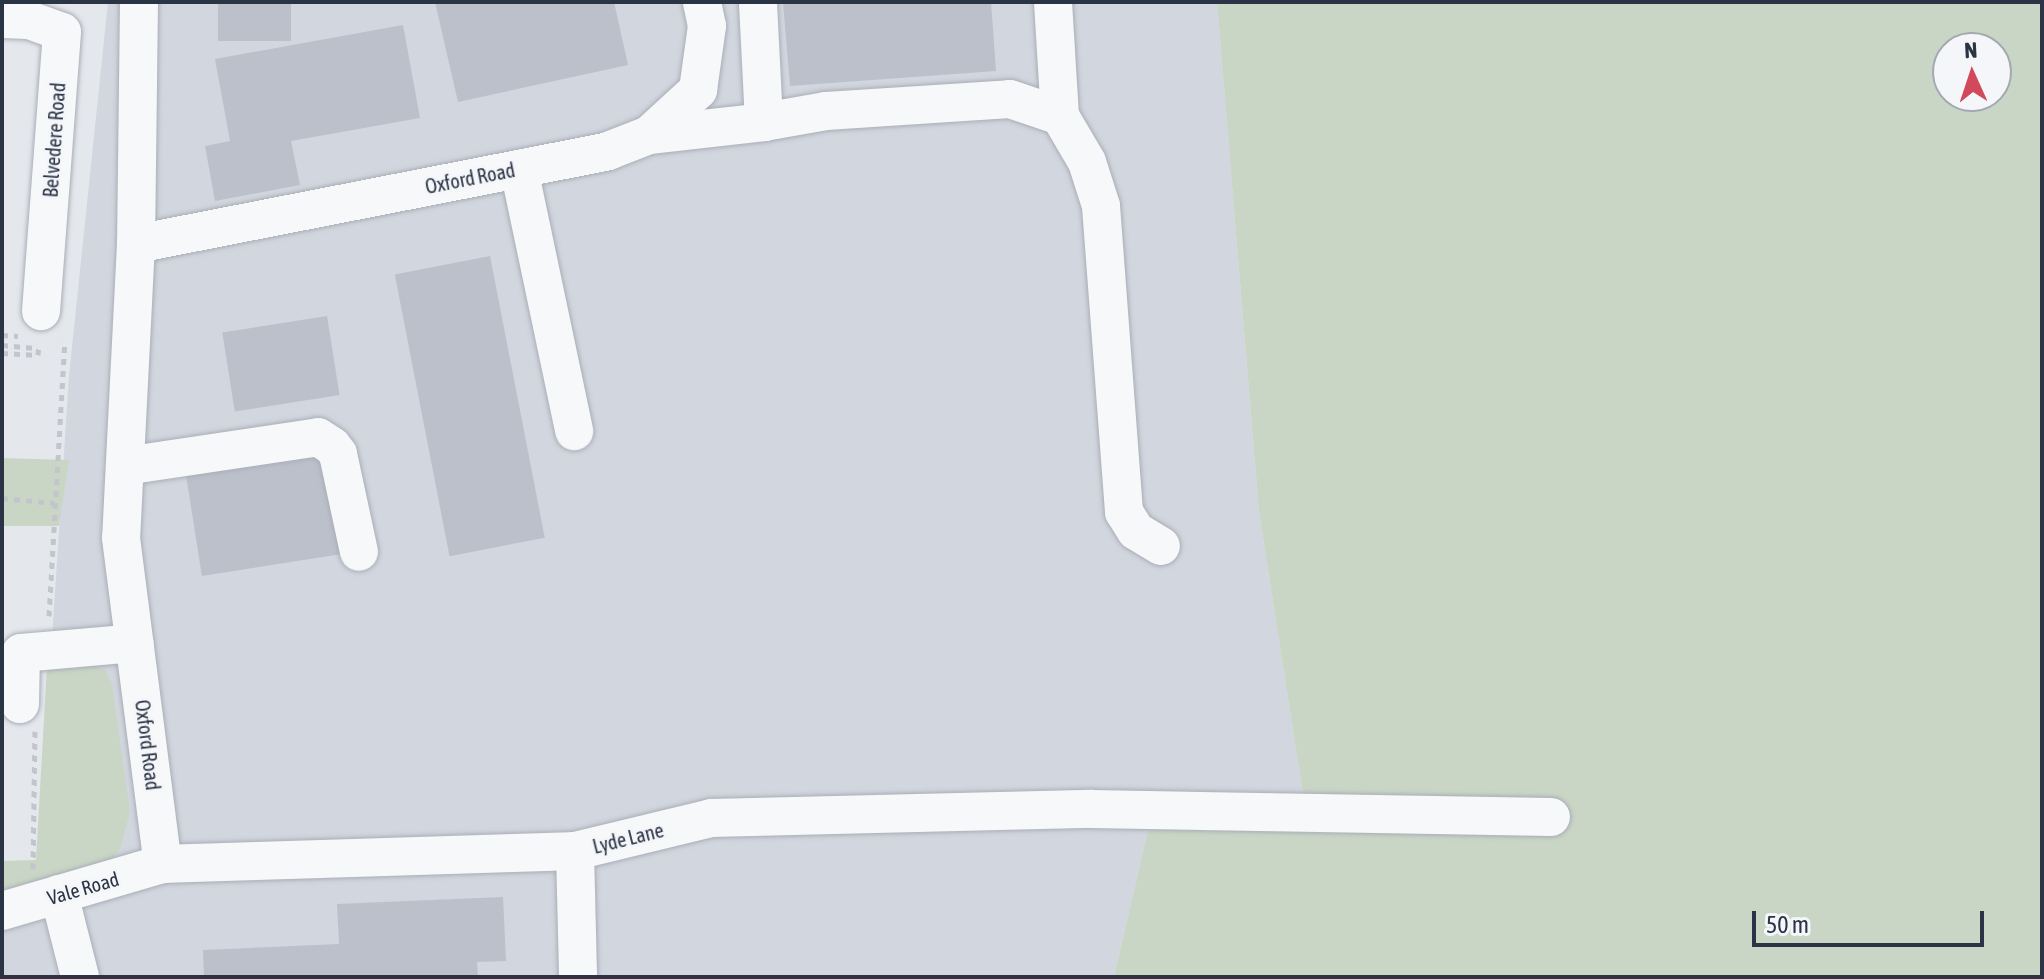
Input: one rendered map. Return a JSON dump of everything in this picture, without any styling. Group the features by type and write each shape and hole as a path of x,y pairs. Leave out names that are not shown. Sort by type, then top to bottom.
{"street":[{"name":"Oxford Road","path":"139,2 136,244 121,538 163,864"},
{"name":"Oxford Road","path":"136,244 608,151 649,135 698,90 707,26 702,2"},
{"path":"758,2 764,122"},
{"path":"1053,2 1060,116 1087,162 1101,206 1124,512 1136,531 1161,546"},
{"name":"Belvedere Road","path":"2,19 29,20 62,32 41,311"},
{"path":"649,135 764,122 826,111 1010,99 1060,116"},
{"path":"519,169 574,431"},
{"path":"125,466 318,437 338,454 359,552"},
{"path":"27,716 21,653 135,643"},
{"name":"Lyde Lane","path":"163,864 575,851 711,818 1092,809 1551,817"},
{"path":"575,851 578,977"},
{"name":"Vale Road","path":"31,902 163,864"},
{"path":"31,902 80,977"}],"path":[{"path":"48,631 65,340"},
{"path":"2,345 38,348"},
{"path":"2,498 55,503"},
{"path":"27,716 31,902"}],"shaded area":[{"path":"108,2 1217,2 1259,512 1303,794 1156,795 1114,977 2,977 2,881 37,871 69,376"}],"green space":[{"path":"1217,2 2042,2 2042,977 1114,977 1156,795 1303,794 1259,512"},
{"path":"2,458 69,460 59,526 2,526"},
{"path":"82,660 105,670 112,683 130,812 120,849 107,865 2,890 2,861 36,860 47,666"}],"building":[{"path":"218,2 291,2 291,41 218,41"},
{"path":"435,2 614,2 628,65 458,102"},
{"path":"783,2 991,2 996,71 790,86"},
{"path":"403,25 420,118 291,141 300,185 215,201 205,146 230,141 215,59"},
{"path":"490,256 545,538 450,556 395,275"},
{"path":"327,316 340,395 235,412 222,333"},
{"path":"326,445 343,554 202,576 185,467"},
{"path":"503,897 506,961 477,962 478,977 204,977 203,950 339,944 337,904"}]}
